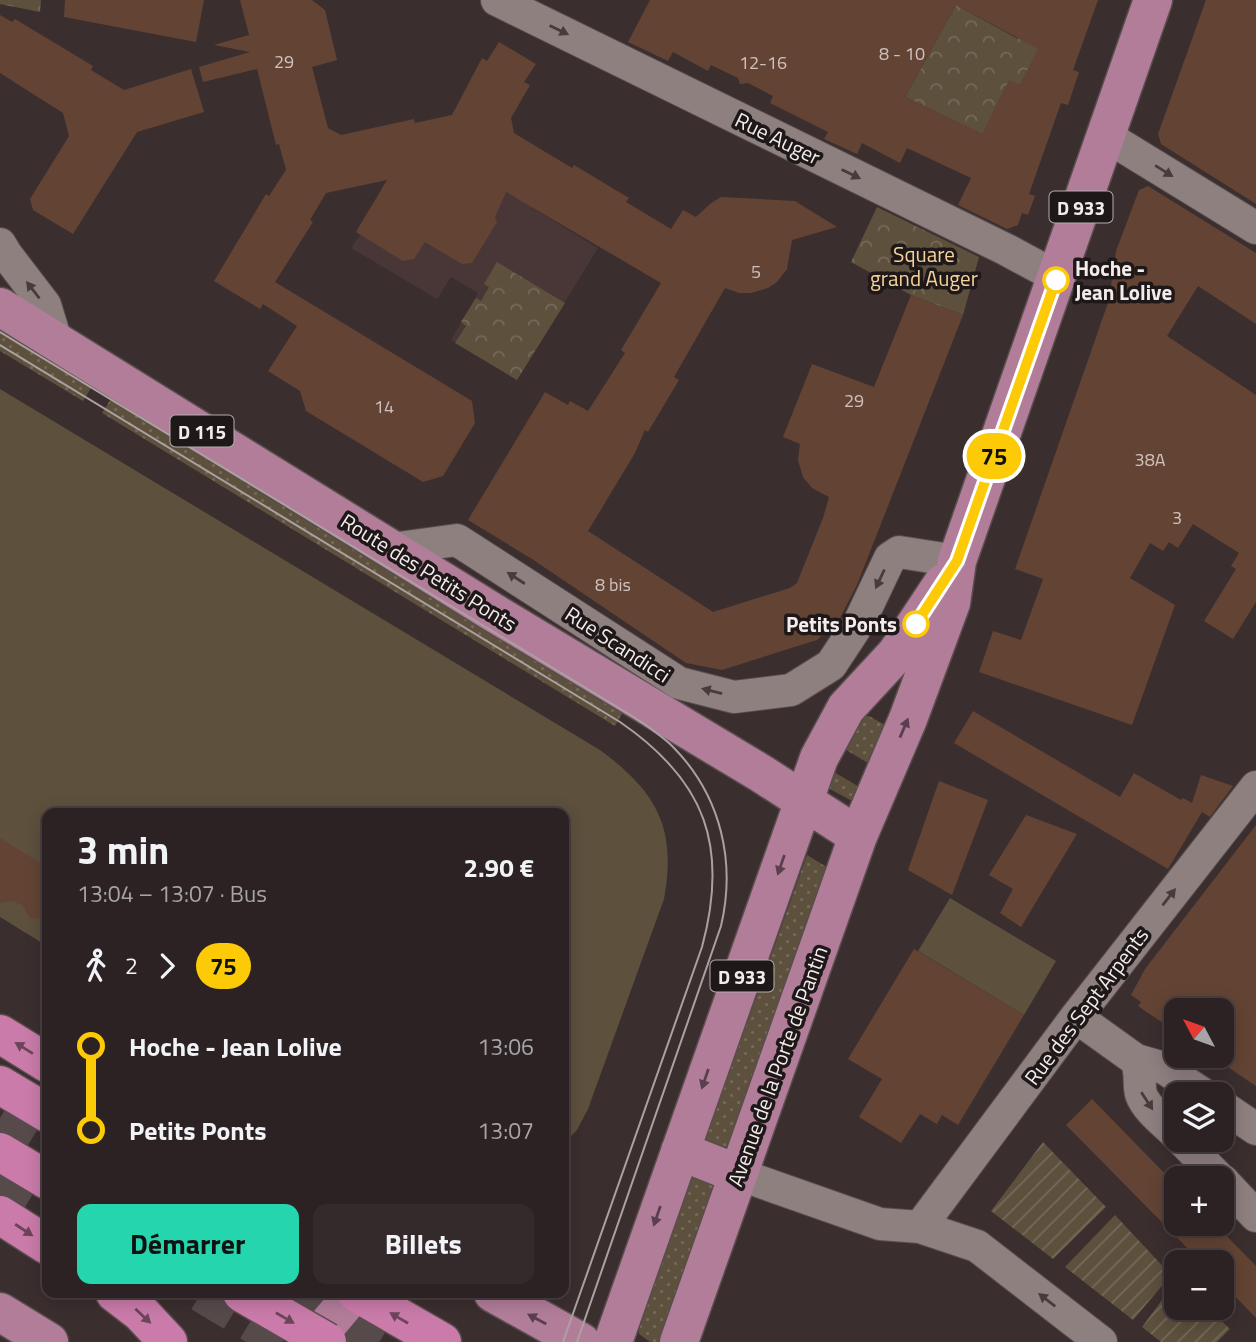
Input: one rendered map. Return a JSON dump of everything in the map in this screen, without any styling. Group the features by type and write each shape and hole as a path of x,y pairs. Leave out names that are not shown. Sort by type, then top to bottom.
{"highway":[{"path":"0,1034 42,1060"},
{"path":"0,1085 42,1109"},
{"path":"0,1152 42,1177"},
{"path":"0,1215 42,1242"},
{"path":"122,1298 141,1313 168,1342"},
{"path":"251,1298 327,1342"},
{"path":"364,1298 442,1342"}],"main road":[{"name":"D 933","path":"614,1342 803,800 824,747 846,708 896,654 957,561 1153,0"},
{"name":"Route des Petits Ponts","path":"0,307 858,836"},
{"name":"Avenue de la Porte de Pantin","path":"679,1342 858,836 908,719 951,603 957,561"},
{"path":"680,1151 738,1174"},
{"path":"313,1342 351,1298"},
{"path":"502,1298 581,1342"},
{"path":"0,1312 49,1342"}],"street":[{"name":"Rue Auger","path":"497,0 1057,277"},
{"path":"1106,136 1256,228"},
{"path":"0,244 44,305 56,341"},
{"name":"Rue Scandicci","path":"391,550 457,540 679,683 734,697 791,690 831,665 860,621 890,558 899,552 957,561"},
{"name":"Rue des Sept Arpents","path":"920,1227 1076,1017 1256,787"},
{"path":"1076,1017 1136,1060 1164,1068 1185,1082"},
{"path":"1136,1060 1141,1072 1140,1087 1145,1102 1164,1122"},
{"path":"1234,1114 1256,1129"},
{"path":"1194,1152 1207,1166"},
{"path":"738,1174 880,1224 920,1227 977,1246 1101,1342"},
{"path":"1234,1193 1256,1216"}],"shaded area":[{"path":"426,175 506,192 515,198 517,195 534,209 598,248 517,380 451,340 478,293 451,277 437,299 351,248 360,235 358,228 370,208 388,204 383,185"}],"green space":[{"path":"0,0 41,0 40,12 0,4"},
{"path":"956,5 1018,39 1027,23 1057,14 1020,85 1009,81 992,114 992,139 905,97"},
{"name":"Square grand Auger","path":"877,207 979,257 963,315 911,295 851,262"},
{"path":"497,262 565,303 517,380 455,343 466,326 461,322 476,298 481,301 489,287 484,284"},
{"path":"0,326 94,383 83,401 0,351"},
{"path":"0,389 600,750 636,781 649,797 658,814 668,852 664,899 588,1109 577,1130 569,1138 569,808 42,808 42,943 0,917"},
{"path":"114,394 627,705 615,726 102,413"},
{"path":"864,716 885,725 871,765 843,748"},
{"path":"834,772 861,788 854,802 828,788"},
{"path":"807,855 830,869 728,1156 702,1149"},
{"path":"950,898 1056,961 1024,1015 918,951"},
{"path":"1043,1142 1106,1207 1053,1259 991,1211"},
{"path":"696,1175 718,1180 661,1342 650,1342 639,1334 639,1329 691,1179"},
{"path":"1115,1215 1164,1268 1164,1283 1133,1320 1065,1267"},
{"path":"1164,1297 1164,1320 1221,1320 1230,1329 1217,1342 1161,1342 1142,1327"}],"building":[{"path":"65,0 204,0 196,42 64,17"},
{"path":"240,0 312,0 325,10 337,60 312,67 328,128 341,135 414,119 415,123 452,115 482,58 487,61 499,42 536,64 524,82 530,85 511,118 514,133 629,198 626,202 671,229 683,210 696,217 721,197 795,201 837,227 792,240 787,269 777,282 768,288 739,293 725,288 674,377 679,380 648,432 645,430 635,453 588,531 713,612 790,588 797,583 823,518 829,497 812,488 803,477 798,460 800,444 783,437 812,364 874,387 911,295 963,315 857,585 839,620 817,640 722,670 686,663 532,559 468,520 545,392 568,405 570,401 588,411 625,353 621,350 661,283 506,192 495,217 497,222 472,263 462,264 425,242 414,259 403,261 356,232 387,180 326,193 310,220 313,222 275,282 472,401 475,423 443,476 423,482 306,411 300,391 268,371 297,326 263,304 260,309 214,281 266,194 269,196 286,170 279,144 276,145 257,69 203,82 199,67 250,52 214,45 249,35"},
{"path":"650,0 1098,0 1073,70 1079,72 1068,105 1061,103 1029,194 1035,196 1028,215 1022,213 1018,225 1007,229 958,205 971,178 907,148 900,163 862,143 857,154 824,139 828,132 770,103 773,96 748,83 740,84 738,78 711,65 708,71 673,52 668,61 628,42","holes":["956,5 1038,49 1020,85 1009,80 982,134 905,97"]},
{"path":"1206,0 1256,0 1256,204 1161,144 1158,134"},
{"path":"0,15 12,22 15,19 93,66 91,70 124,90 191,69 204,112 137,132 73,234 33,210 30,199 69,136 63,113 0,73"},
{"path":"1148,186 1256,253 1256,324 1198,286 1167,336 1256,395 1256,602 1233,639 1204,621 1236,569 1231,566 1239,553 1193,524 1178,548 1169,542 1163,551 1150,543 1130,578 1175,605 1132,725 979,672 993,631 1021,640 1043,579 1015,569 1109,300 1116,251 1139,190"},
{"path":"973,711 1120,797 1134,773 1181,800 1183,798 1192,803 1201,775 1233,786 1210,817 1202,812 1168,869 954,743"},
{"path":"939,781 988,800 952,895 908,870"},
{"path":"1026,815 1077,834 1021,927 1000,913 1013,889 989,875"},
{"path":"1256,825 1256,1086 1229,1068 1234,1068 1234,998 1164,998 1164,1024 1138,1006 1141,1002 1131,995 1145,969"},
{"path":"0,838 42,864 42,919 30,918 22,905 12,901 0,903"},
{"path":"914,949 1024,1015 958,1125 942,1115 937,1124 920,1114 901,1143 859,1117 882,1079 848,1059"},
{"path":"1092,1099 1164,1173 1164,1224 1066,1125"},
{"path":"1175,1236 1227,1236 1256,1266 1256,1318 1234,1295 1234,1250 1189,1250"}],"tunnel":[{"path":"0,1118 42,1143"},
{"path":"0,1175 42,1200"},
{"path":"209,1298 283,1342"},
{"path":"306,1298 380,1342"}],"tram line":[{"path":"0,332 632,716 670,744 704,788 714,809 725,855 727,878 721,926 577,1342"},
{"path":"0,345 620,722 673,768 691,793 703,819 711,847 713,878 710,911 702,947 563,1342"}],"bus line":[{"name":"75","path":"916,624 957,561 1056,280"}],"place":[{"name":"Hoche - Jean Lolive","path":"1056,280"},
{"name":"Petits Ponts","path":"916,624"}]}
